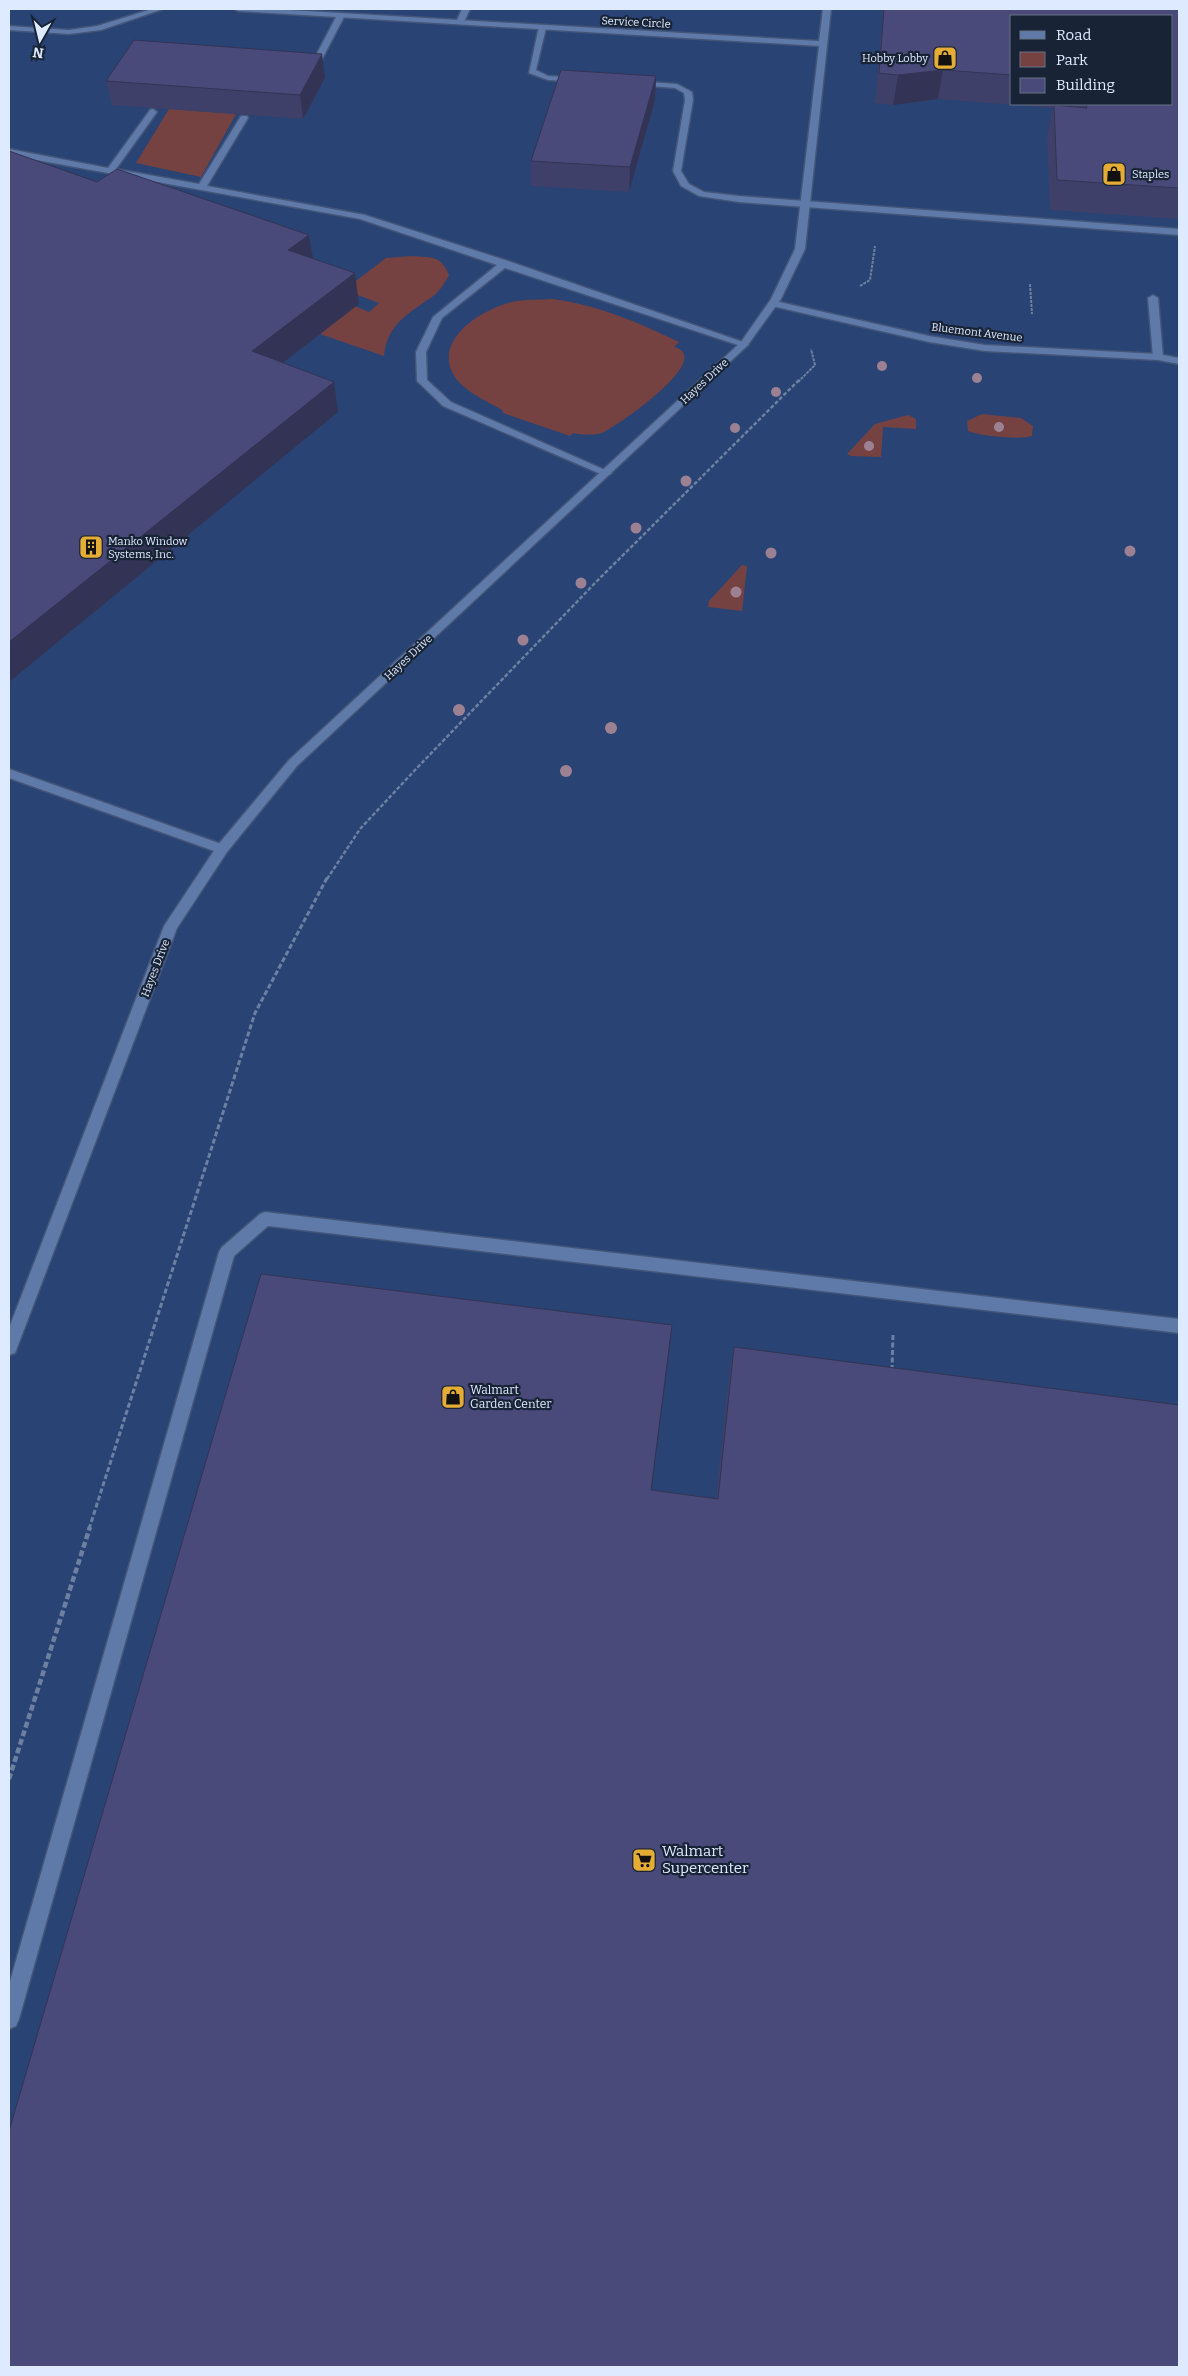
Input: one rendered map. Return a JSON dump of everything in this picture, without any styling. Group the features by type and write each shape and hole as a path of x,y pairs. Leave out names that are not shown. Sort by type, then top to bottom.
{"street":[{"path":"9,28 69,32 98,28 159,9"},
{"name":"Service Circle","path":"238,9 822,44"},
{"path":"460,22 466,9"},
{"name":"Hayes Drive","path":"9,1348 172,926 222,849 293,763 744,344 775,304 791,274 800,249 827,9"},
{"path":"315,65 340,15"},
{"path":"542,28 532,71 538,76 548,78 585,80"},
{"path":"622,82 677,86 688,92 689,100 677,172 685,186 702,194 805,204 1179,232"},
{"path":"110,171 153,112"},
{"path":"202,187 244,118"},
{"path":"9,152 362,216 744,344"},
{"path":"505,263 438,316 422,352 422,381 447,404 607,473"},
{"path":"1152,298 1158,358"},
{"name":"Bluemont Avenue","path":"775,304 929,340 985,348 1158,358 1179,362"},
{"path":"9,773 222,849"},
{"path":"9,2019 227,1252 265,1219 1179,1326"}],"path":[{"path":"9,1779 255,1013 324,883 360,828 596,582 815,365 811,349 849,283 858,287 870,280 876,243"},
{"path":"892,1379 894,1293"}],"shaded area":[{"path":"9,9 1179,9 1179,2367 9,2367"}],"green space":[{"path":"169,109 236,114 201,177 136,163"},
{"path":"412,256 439,261 443,264 449,275 437,293 407,314 394,327 386,345 384,356 320,334 355,306 369,312 379,303 344,290 386,258"},
{"path":"552,299 584,305 617,315 679,342 674,347 684,354 683,364 674,377 644,405 613,427 593,435 573,433 570,436 503,413 502,410 462,386 453,374 449,360 450,348 466,326 492,309 505,304 521,300"},
{"path":"982,414 1021,418 1033,426 1032,436 1019,438 1000,437 968,431 967,421"},
{"path":"908,415 916,419 916,429 883,427 881,457 851,456 847,454 875,424"},
{"path":"742,565 747,566 742,611 708,607 709,601"}],"building":[{"path":"884,9 1179,9 1179,188 1057,180 1054,105 1087,108 1086,105 1173,105 1173,15 1010,15 1010,75 943,70 898,75 879,73"},
{"path":"134,40 322,54 300,95 106,81"},
{"path":"561,70 656,76 630,167 531,161"},
{"name":"Manko Window Systems, Inc.","path":"9,151 97,182 117,169 309,235 288,250 355,273 252,351 334,382 9,642"},
{"name":"Walmart Supercenter","path":"261,1274 672,1325 651,1490 718,1499 734,1347 1179,1405 1179,2367 9,2367 9,2131"}],"place":[{"name":"Hobby Lobby","path":"945,58"},
{"name":"Staples","path":"1114,174"},
{"name":"Manko Window Systems, Inc.","path":"91,547"},
{"name":"Walmart Garden Center","path":"453,1397"},
{"name":"Walmart Supercenter","path":"644,1860"}]}
